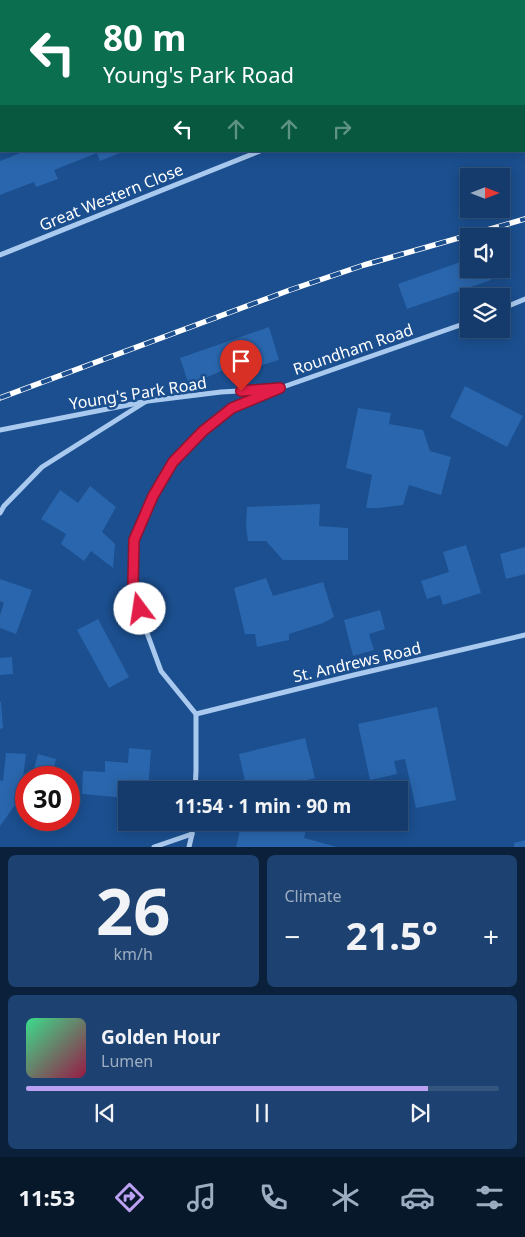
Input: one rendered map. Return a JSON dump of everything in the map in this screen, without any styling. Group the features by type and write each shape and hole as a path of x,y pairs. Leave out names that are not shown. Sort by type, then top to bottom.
{"street":[{"name":"Great Western Close","path":"0,256 258,152"},
{"path":"510,305 525,299"},
{"name":"Roundham Road","path":"196,714 161,671 143,622 133,583 134,540 153,496 173,462 203,431 232,408 280,388 460,325"},
{"name":"Young's Park Road","path":"0,430 148,401 221,392 280,388"},
{"path":"0,513 4,506 42,467 148,401"},
{"name":"St. Andrews Road","path":"196,714 363,672 525,635"},
{"path":"195,781 196,714"},
{"path":"189,847 192,831"},
{"path":"154,847 192,834"}],"building":[{"path":"22,152 122,152 100,161 97,153 54,170 58,179 36,187 34,182 0,195 0,161"},
{"path":"460,262 460,278 490,278 491,280 468,288 460,288 460,291 407,309 398,284"},
{"path":"269,327 279,360 232,374 226,369 189,385 180,358"},
{"path":"465,386 523,416 507,447 450,417"},
{"path":"358,408 391,413 389,424 423,430 430,451 451,457 441,495 409,485 403,505 366,508 372,475 346,468"},
{"path":"90,486 116,507 102,532 115,544 113,568 91,551 84,561 61,544 66,534 41,519 60,490 78,503"},
{"path":"320,504 319,526 348,528 348,560 283,560 266,541 248,541 246,526 247,507"},
{"path":"466,545 481,593 443,605 440,595 427,599 421,581 449,572 443,552"},
{"path":"525,547 525,574 506,579 500,554"},
{"path":"266,578 273,596 323,582 334,617 323,623 289,634 289,640 257,647 255,634 245,634 234,588"},
{"path":"0,579 32,590 16,634 0,628 0,615 4,603 0,601"},
{"path":"380,610 385,629 369,634 374,650 353,656 344,620"},
{"path":"98,619 129,677 109,688 77,630"},
{"path":"12,657 13,674 0,675 0,658"},
{"path":"0,702 3,728 0,729"},
{"path":"437,707 456,800 416,808 405,759 394,761 397,774 370,780 358,724"},
{"path":"305,738 315,778 303,781 245,781 239,754"},
{"path":"129,748 151,750 149,781 118,781 118,797 82,794 83,771 105,772 105,761 128,763"},
{"path":"6,753 26,754 24,766 15,766 15,805 0,826 0,780 3,781"},
{"path":"38,754 56,759 54,766 35,766"},
{"path":"240,831 306,831 304,838 337,847 236,847"},
{"path":"525,840 525,847 514,847 514,843"}],"railway":[{"path":"0,398 290,290 364,265 525,219"}],"route":[{"path":"140,609 133,583 134,540 153,496 173,462 203,431 232,408 280,388 241,391"}]}
